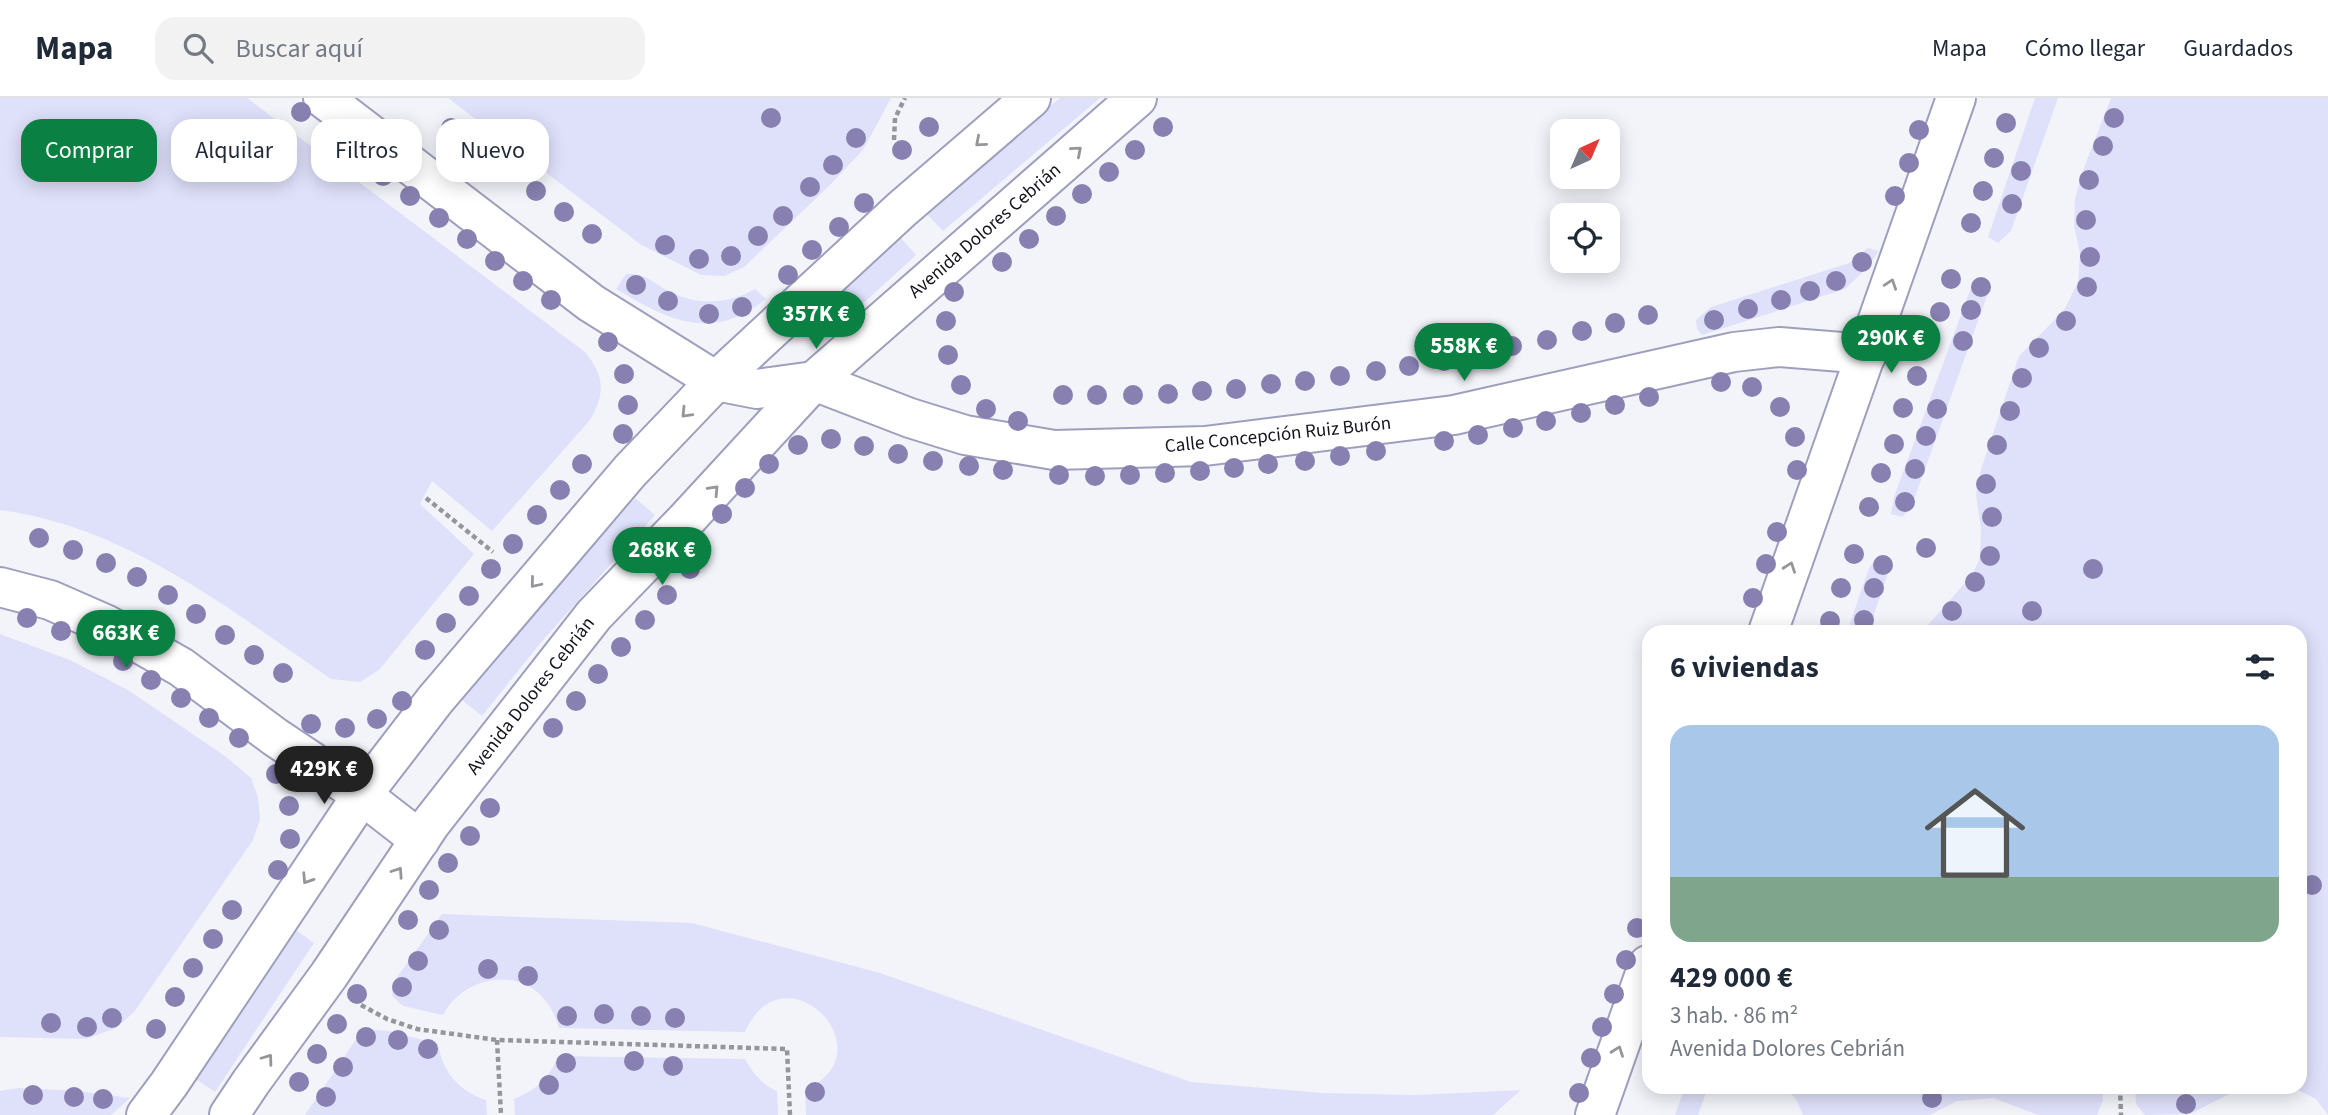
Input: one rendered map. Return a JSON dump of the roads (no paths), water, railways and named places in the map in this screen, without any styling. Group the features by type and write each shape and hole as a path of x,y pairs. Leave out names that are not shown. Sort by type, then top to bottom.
{"street":[{"name":"Calle Concepción Ruiz Burón","path":"323,98 591,303 716,381 757,389 814,381 910,418 965,435 1035,448 1205,446 1454,415 1745,351 1779,346 1867,354"},
{"path":"146,1115 170,1084 362,795 435,700 630,471 716,381 902,209 1031,98"},
{"name":"Avenida Dolores Cebrián","path":"229,1115 329,975 420,840 594,615 814,381 1137,98"},
{"path":"1770,625 1956,98"},
{"path":"0,587 50,600 107,625 181,667 275,737 362,795 420,840"},
{"path":"1595,1115 1642,982"}]}
